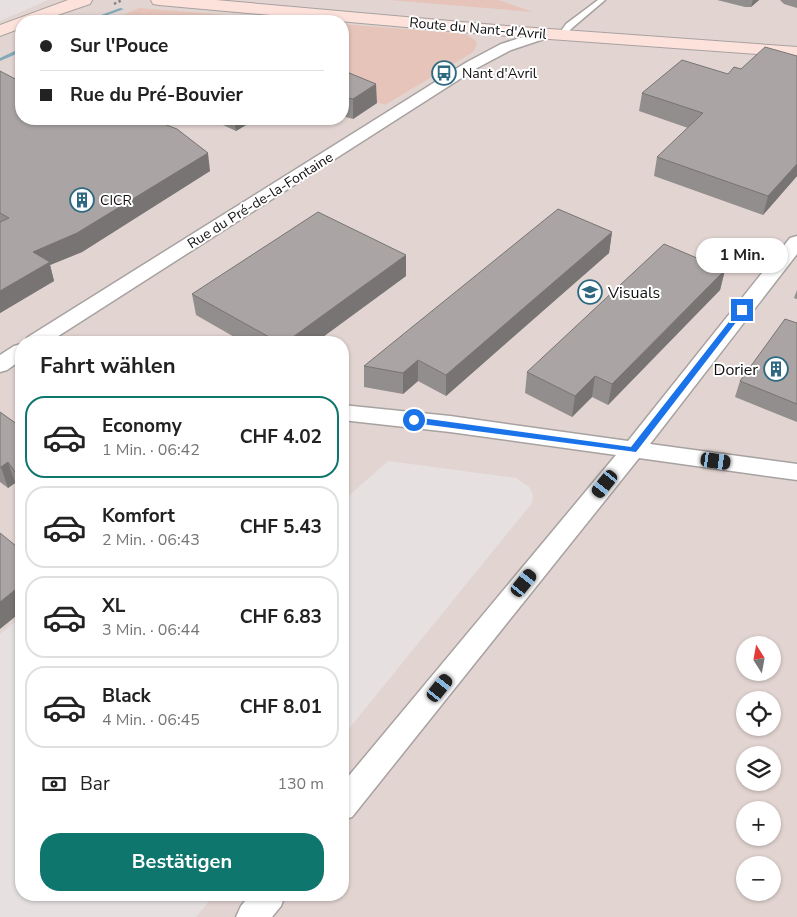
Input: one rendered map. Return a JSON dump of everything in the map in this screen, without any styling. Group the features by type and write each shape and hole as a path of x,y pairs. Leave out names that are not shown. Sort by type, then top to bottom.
{"main road":[{"name":"Route du Nant-d'Avril","path":"159,0 327,15"},
{"name":"Route du Nant-d'Avril","path":"260,0 797,52"},
{"path":"40,15 73,2 107,2"},
{"name":"Route du Nant-d'Avril","path":"349,17 507,31 560,30 797,43"},
{"path":"0,31 15,25"}],"street":[{"name":"Rue du Pré-de-la-Fontaine","path":"45,336 485,58 506,47 560,30"},
{"name":"Rue du Pré-de-la-Fontaine","path":"485,58 490,45 507,31"},
{"path":"349,797 633,450 797,242"},
{"path":"0,365 15,355"},
{"path":"349,413 450,424 797,472"},
{"path":"252,917 265,901"}],"lane":[{"path":"560,30 602,0"}],"path":[{"path":"107,2 122,0"}],"shaded area":[{"path":"48,0 797,0 797,917 196,917 209,901 349,901 349,729 532,503 533,494 529,487 516,478 388,461 349,496 349,336 15,336 15,622 0,634 0,21"},
{"path":"389,0 498,0 533,12"},
{"path":"139,8 228,15 123,15"},
{"path":"349,25 465,34 475,40 477,45 473,52 385,105 349,90"}],"building":[{"path":"765,47 797,56 797,164 768,196 657,157 703,113 642,93 682,60 728,74 734,67 741,69"},
{"name":"CICR","path":"0,71 15,79 15,125 167,125 177,129 208,153 77,233 33,252 50,262 0,291 0,222 9,218 0,213"},
{"path":"349,73 376,84 353,99 349,98"},
{"path":"558,209 612,232 446,375 418,360 403,373 364,366"},
{"path":"318,212 406,255 294,336 267,336 192,294"},
{"path":"664,244 725,270 612,384 595,376 575,396 527,372"},
{"name":"Dorier","path":"785,319 797,323 797,404 740,381"},
{"path":"0,412 15,423 15,472 8,462 0,467"},
{"path":"0,533 15,545 15,590 0,602"}],"waterway":[{"path":"104,15 122,9"},
{"path":"0,60 15,53"}],"place":[{"name":"Nant d'Avril","path":"444,73"},
{"name":"CICR","path":"82,200"},
{"name":"Visuals","path":"590,292"},
{"name":"Dorier","path":"776,369"}],"route":[{"path":"414,420 633,450 742,310"}]}
